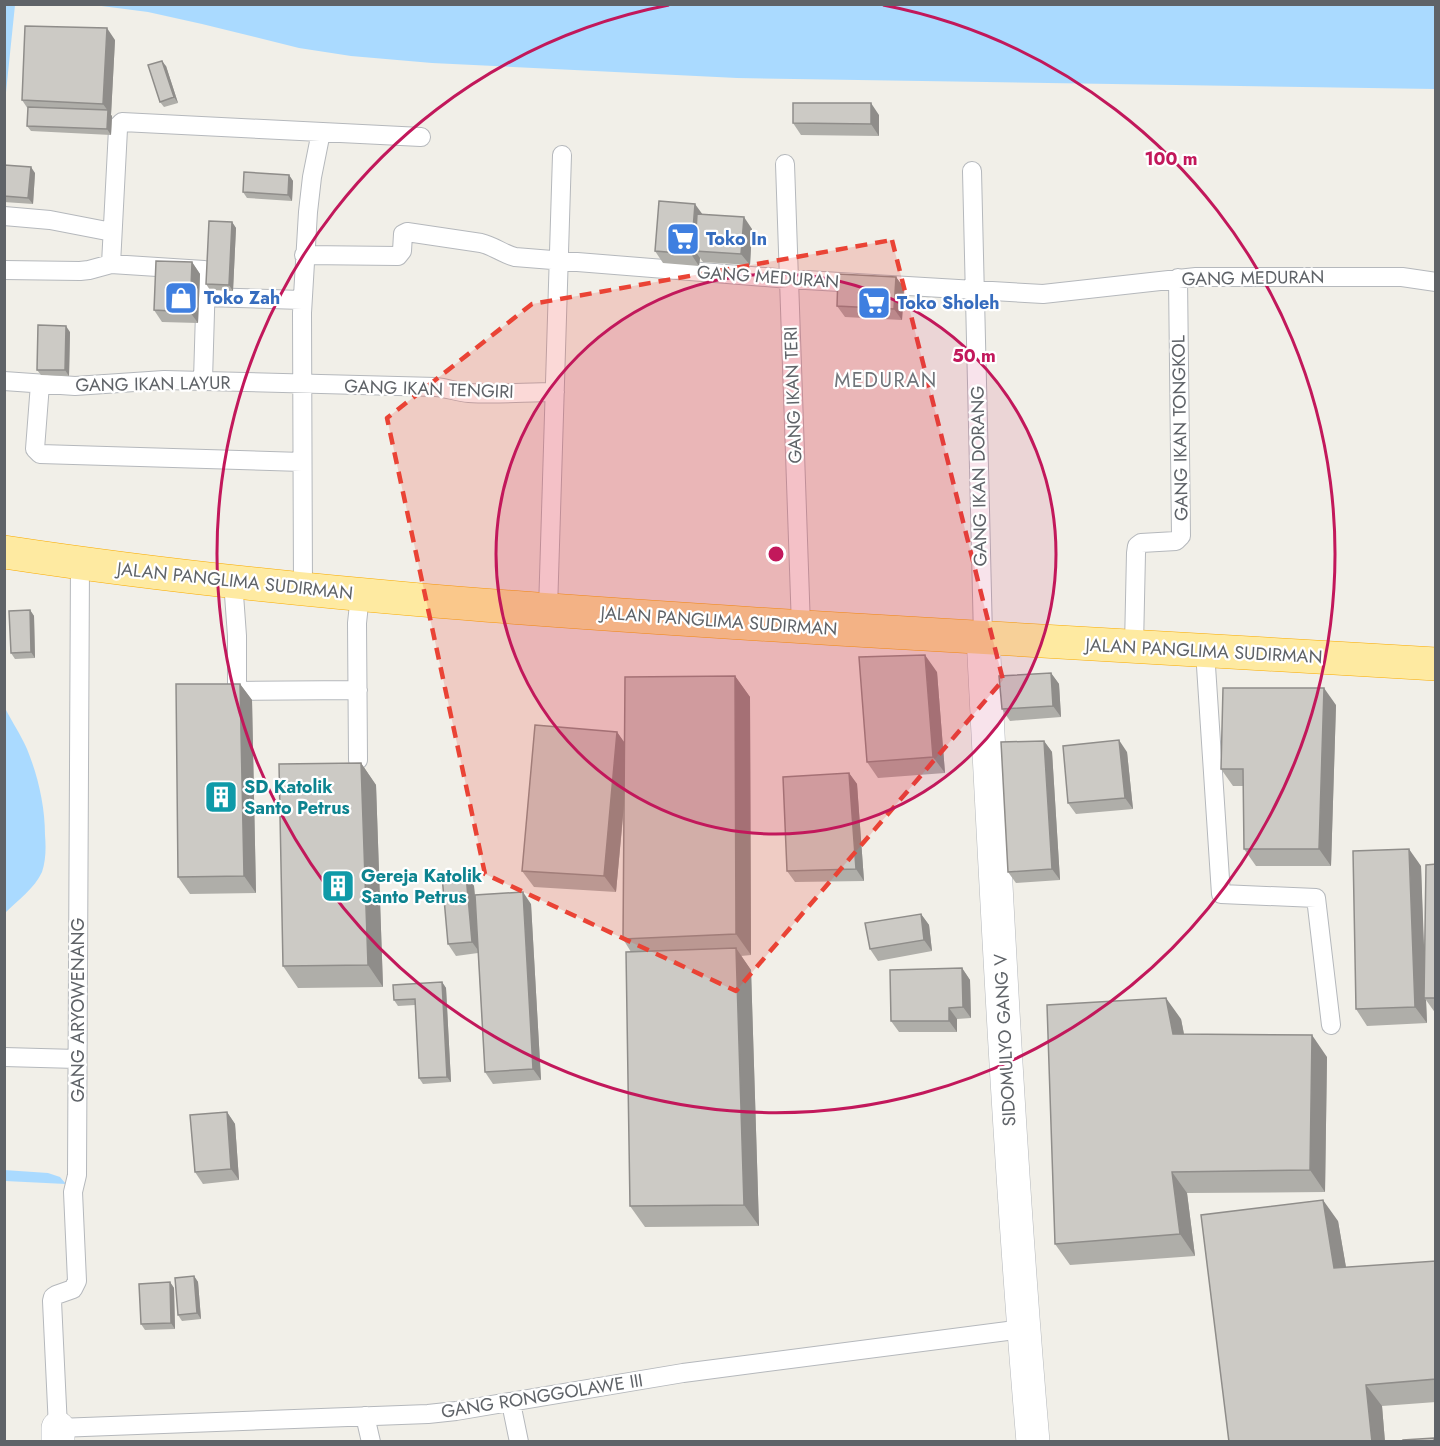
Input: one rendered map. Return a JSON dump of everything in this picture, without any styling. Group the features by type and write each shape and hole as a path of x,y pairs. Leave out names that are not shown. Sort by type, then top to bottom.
{"highway":[{"name":"JALAN PANGLIMA SUDIRMAN","path":"14,553 303,590 449,603 801,627 1436,664"}],"street":[{"name":"SIDOMULYO GANG V","path":"983,638 1000,976 1023,1329 1033,1442"}],"lane":[{"path":"111,264 118,126 122,122 421,137"},
{"path":"303,590 302,300 310,193 321,132"},
{"path":"548,610 562,155"},
{"name":"GANG IKAN TERI","path":"785,164 801,627"},
{"name":"GANG IKAN DORANG","path":"972,171 983,638"},
{"path":"4,216 50,220 112,232"},
{"name":"GANG MEDURAN","path":"304,255 398,256 402,251 403,234 407,232 481,243 515,257 975,291 1043,294 1214,276 1402,277 1436,282"},
{"path":"4,270 80,271 111,264 204,270 206,297 203,380"},
{"name":"GANG IKAN TONGKOL","path":"1134,646 1137,546 1141,543 1176,541 1181,536 1178,278"},
{"path":"206,297 302,300"},
{"name":"GANG IKAN LAYUR","path":"4,381 90,386 164,380 303,384"},
{"path":"40,384 35,449 37,453 303,462"},
{"name":"GANG IKAN TENGIRI","path":"303,384 448,388 472,393 555,392"},
{"name":"GANG ARYOWENANG","path":"58,1435 52,1301 53,1297 64,1293 77,1281 73,1192 77,1175 80,563"},
{"path":"233,581 237,636 237,691 358,690"},
{"path":"358,760 357,622 360,595"},
{"path":"1206,651 1221,894 1316,898 1331,1025"},
{"path":"4,1057 77,1059"},
{"name":"GANG RONGGOLAWE III","path":"58,1435 428,1414 511,1403 684,1373 1023,1329"},
{"path":"511,1403 519,1442"},
{"path":"365,1416 371,1442"}],"highlighted area":[{"path":"892,240 1003,680 736,991 485,874 387,418 532,304"}],"water":[{"path":"4,5 15,5 5,102"},
{"path":"94,5 1435,5 1435,89 737,78 432,63 351,56 299,48 148,12"},
{"path":"5,708 27,749 38,780 44,813 46,849 39,878 5,913"},
{"path":"4,1170 48,1173 60,1177 66,1184 5,1181"}],"building":[{"path":"25,26 107,28 103,104 22,100"},
{"path":"162,61 174,97 160,102 148,65"},
{"path":"793,103 871,103 871,124 793,123"},
{"path":"28,107 108,110 107,129 27,126"},
{"path":"4,165 31,167 28,198 4,196"},
{"path":"244,172 289,175 288,195 243,192"},
{"path":"659,201 695,204 691,254 655,251"},
{"path":"697,214 744,217 741,254 695,251"},
{"path":"209,221 232,222 229,285 206,284"},
{"path":"156,261 192,262 190,312 154,310"},
{"path":"838,274 896,277 894,309 837,306"},
{"path":"38,325 66,326 65,370 37,370"},
{"path":"30,610 31,652 11,653 9,611"},
{"path":"925,655 933,757 867,762 859,657"},
{"path":"1051,673 1053,706 1002,709 999,676"},
{"path":"735,676 736,934 623,939 625,677"},
{"name":"SD Katolik Santo Petrus","path":"176,684 240,684 244,876 178,877"},
{"path":"1223,688 1324,688 1319,849 1244,849 1243,769 1221,769"},
{"path":"535,725 617,732 604,876 522,871"},
{"path":"1119,740 1125,798 1068,803 1063,746"},
{"path":"1044,741 1052,869 1008,872 1001,742"},
{"name":"Gereja Katolik Santo Petrus","path":"361,763 368,965 283,966 279,764"},
{"path":"849,773 856,869 787,871 783,777"},
{"path":"1409,849 1415,1007 1356,1009 1353,851"},
{"path":"1436,864 1436,998 1424,998 1426,865"},
{"path":"466,875 472,942 448,944 442,876"},
{"path":"523,892 533,1069 485,1072 475,895"},
{"path":"921,914 924,940 870,949 865,923"},
{"path":"736,948 744,1205 630,1206 626,952"},
{"path":"962,968 963,1007 949,1008 949,1021 891,1021 890,970"},
{"path":"442,982 447,1077 419,1078 415,999 394,1000 393,985"},
{"path":"1166,998 1173,1034 1312,1035 1310,1170 1172,1172 1180,1234 1055,1244 1047,1005"},
{"path":"227,1112 231,1169 195,1172 190,1115"},
{"path":"1323,1200 1334,1268 1436,1261 1436,1379 1366,1385 1372,1442 1229,1442 1201,1215"},
{"path":"194,1276 197,1313 178,1315 175,1278"},
{"path":"170,1282 171,1323 141,1324 139,1284"},
{"path":"1434,1438 1434,1442 1403,1442 1403,1440"}],"place":[{"name":"Toko In","path":"683,239"},
{"name":"Toko Zah","path":"181,298"},
{"name":"Toko Sholeh","path":"874,303"},
{"name":"SD Katolik Santo Petrus","path":"221,797"},
{"name":"Gereja Katolik Santo Petrus","path":"338,886"}],"district":[{"name":"MEDURAN","path":"886,380"}]}
